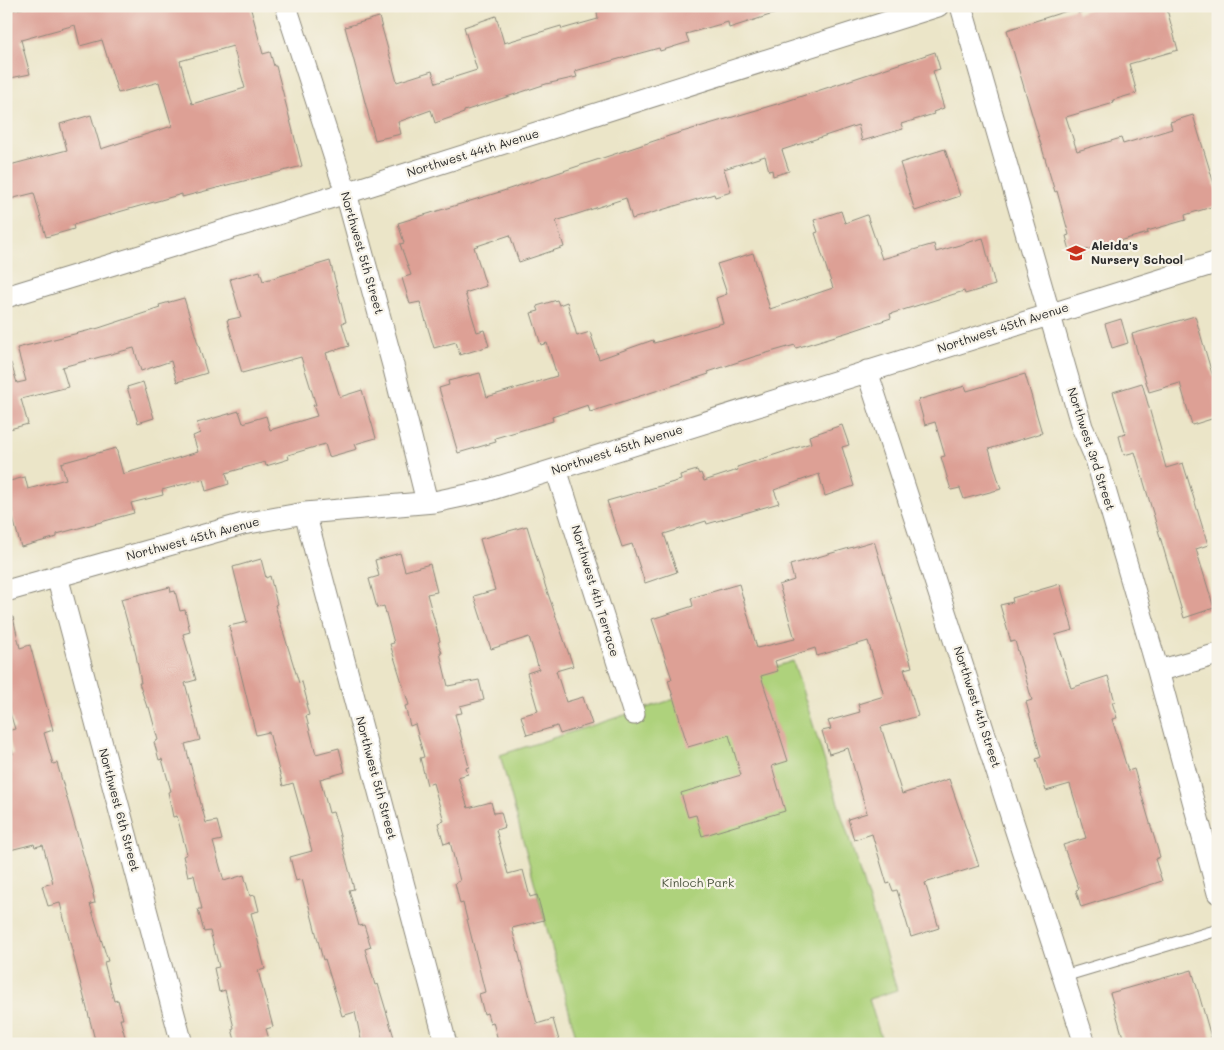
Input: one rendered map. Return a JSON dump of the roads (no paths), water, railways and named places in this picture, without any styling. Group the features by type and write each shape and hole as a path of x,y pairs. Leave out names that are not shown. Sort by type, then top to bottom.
{"street":[{"name":"Northwest 5th Street","path":"286,6 346,193 394,369 427,502"},
{"name":"Northwest 44th Avenue","path":"6,297 346,193 938,6"},
{"name":"Northwest 3rd Street","path":"961,6 1082,427 1096,459 1158,671 1218,893"},
{"name":"Northwest 45th Avenue","path":"6,591 243,524 305,513 427,502 486,491 1218,262"},
{"name":"Northwest 4th Street","path":"867,371 1085,1044"},
{"name":"Northwest 4th Terrace","path":"556,469 634,714"},
{"name":"Northwest 5th Street","path":"305,513 446,1044"},
{"name":"Northwest 6th Street","path":"57,576 182,1044"},
{"path":"1158,671 1218,654"}],"lane":[{"path":"1064,976 1218,930"}],"place":[{"name":"Aleida's Nursery School","path":"1076,253"}],"park label":[{"name":"Kinloch Park","path":"698,883"}]}
